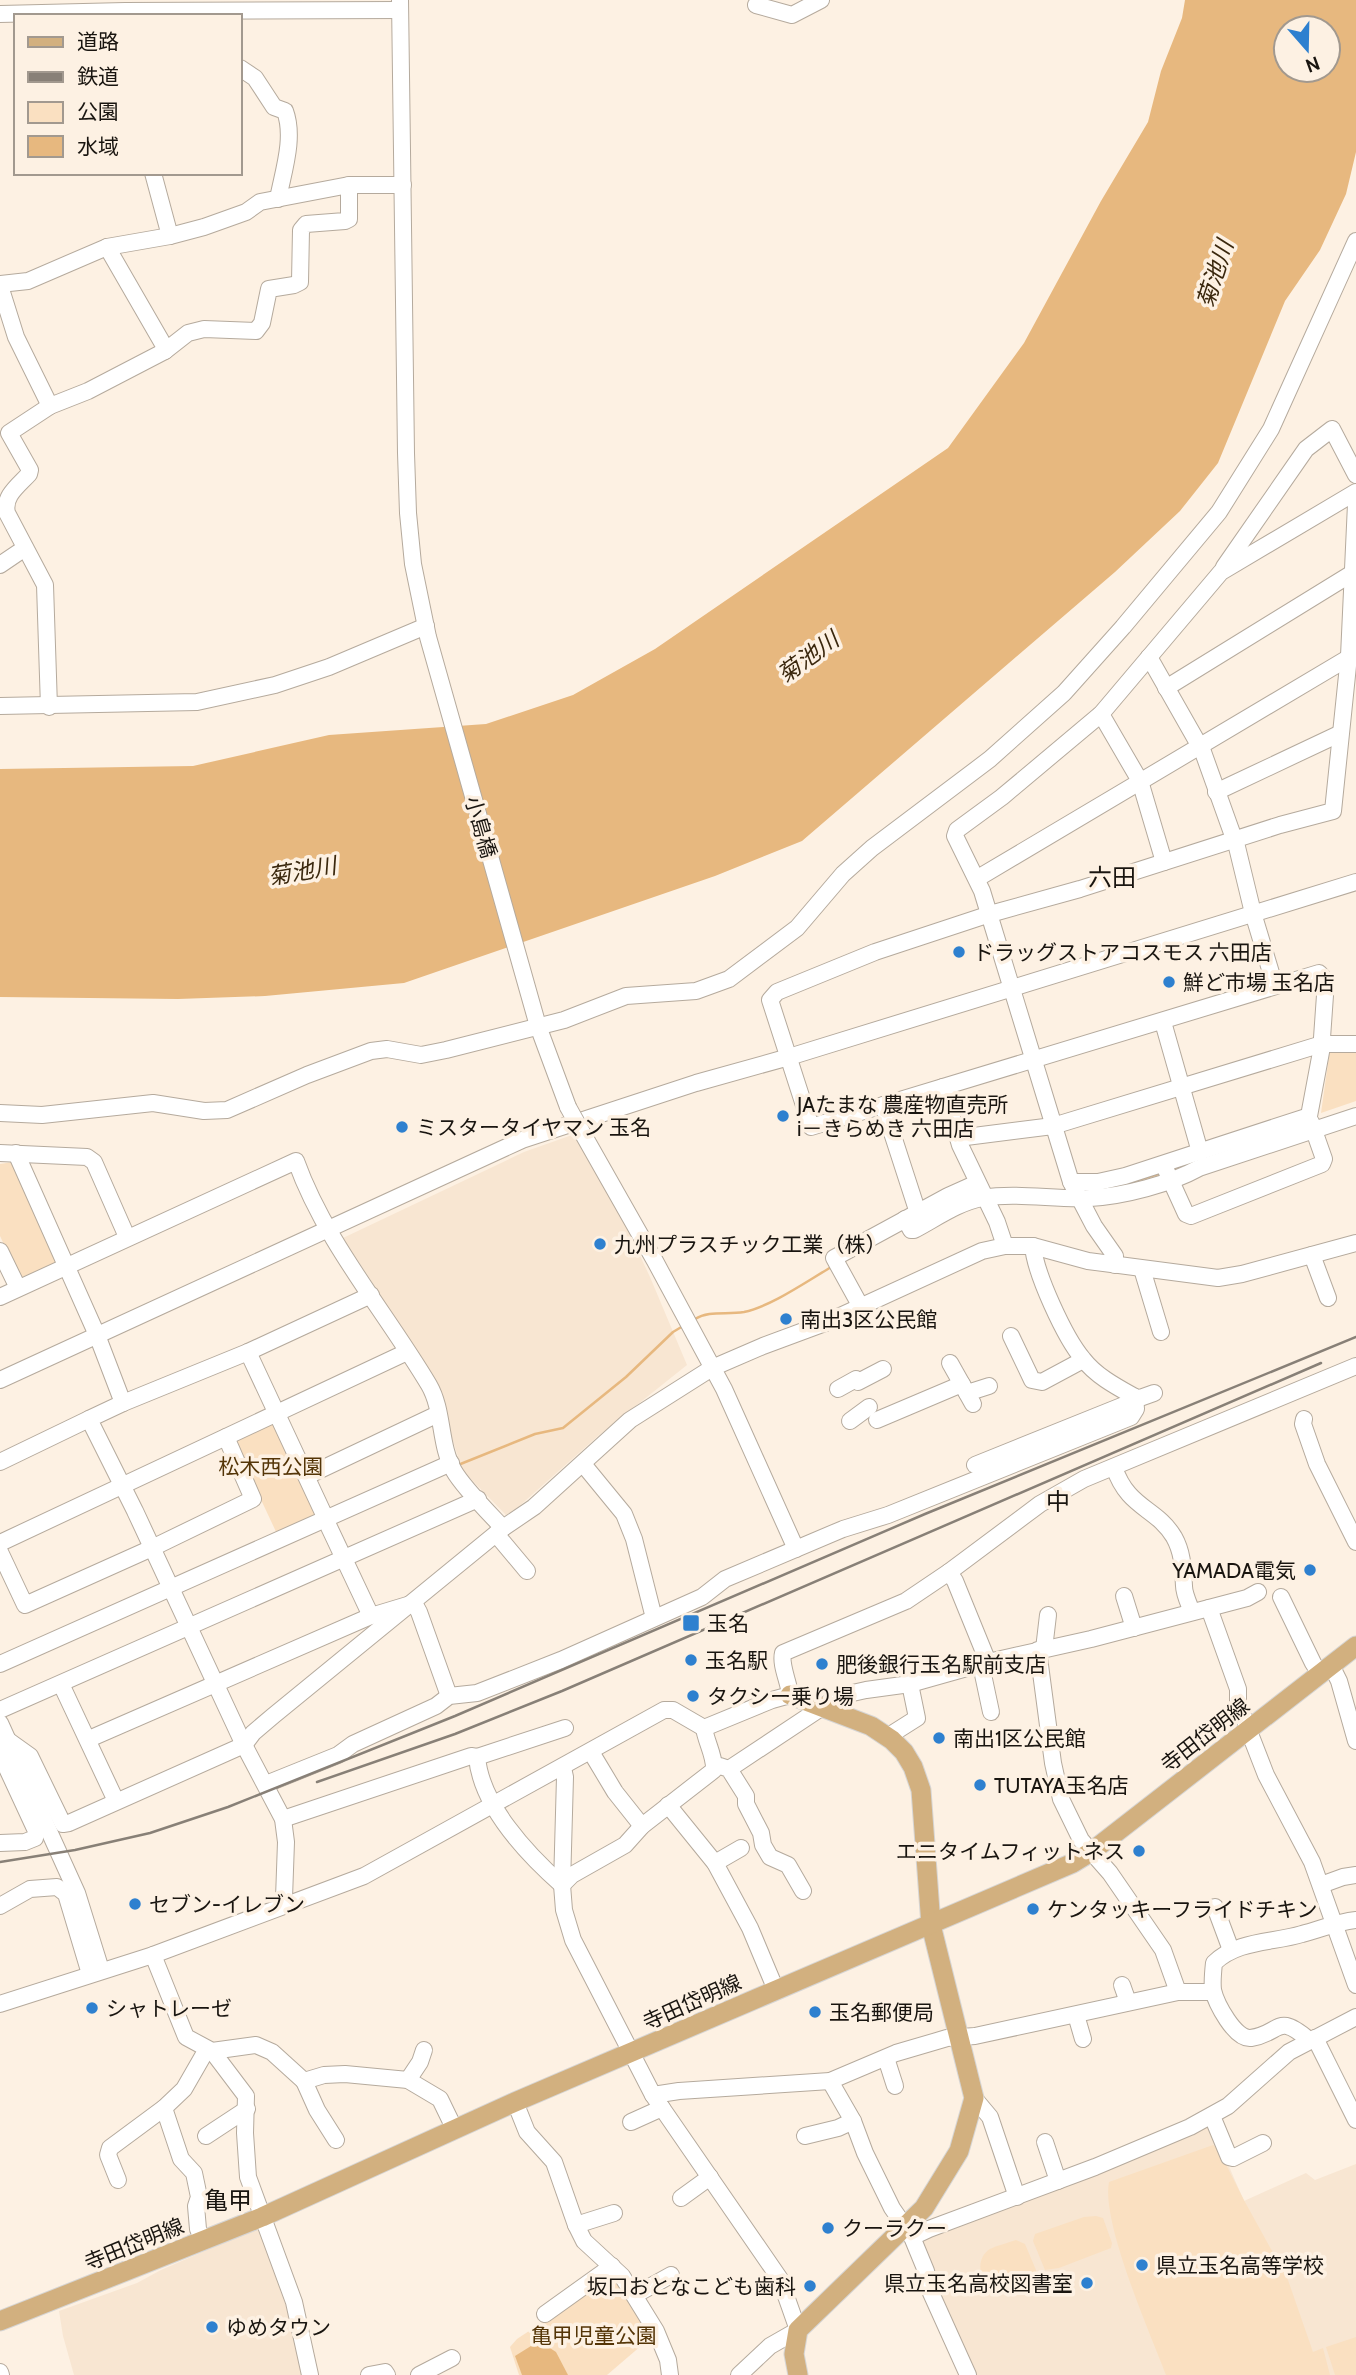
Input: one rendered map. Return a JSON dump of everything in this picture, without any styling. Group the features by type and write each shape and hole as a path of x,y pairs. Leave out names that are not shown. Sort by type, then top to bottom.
{"main road":[{"name":"寺田岱明線","path":"0,2321 262,2217 515,2102 1073,1863 1091,1852 1356,1646"},
{"path":"790,1695 871,1726 904,1752 913,1767 921,1790 931,1925 974,2098 959,2151 908,2232 798,2330 794,2354 798,2375"}],"street":[{"path":"756,5 792,15 821,0"},
{"path":"0,14 186,14 400,5"},
{"name":"小島橋","path":"400,5 408,513 413,564 427,632 537,1021 568,1107 724,1389 796,1549"},
{"path":"242,69 255,78 274,107 285,111 288,118 288,152 278,199"},
{"path":"154,175 170,236"},
{"path":"50,406 16,337 0,285 28,281 107,247 170,236 223,221 246,212 260,202 349,185 402,185"},
{"path":"49,707 45,584 6,513 5,506 6,499 30,470 9,433 50,406 88,391 165,351 187,333 204,329 256,331 262,323 269,289 300,282 300,230 306,224 349,219 349,185"},
{"path":"0,1113 42,1115 153,1103 204,1111 228,1110 307,1075 371,1051 387,1049 421,1055 537,1021 564,1020 626,996 696,991 729,979 797,928 843,874 872,848 990,759 1064,693 1123,627 1219,512 1271,429 1356,240"},
{"path":"107,247 165,351"},
{"path":"1115,1265 1115,1256 1075,1191 1032,1061 990,914 978,878 956,836 957,830 1002,797 1101,714 1222,572 1306,449 1332,429 1356,475"},
{"path":"1222,572 1356,492"},
{"path":"1167,1172 1186,1214 1191,1216 1322,1164 1324,1159 1311,1124 1322,1044 1326,981 1319,973 811,1127 770,1000 777,992 875,952 990,914 1333,811 1339,734 1353,655 1352,574 1356,504"},
{"path":"0,565 25,548"},
{"path":"1166,688 1352,574"},
{"path":"0,706 197,702 275,685 427,632"},
{"path":"978,878 1353,655"},
{"path":"1149,657 1203,752 1235,841 1275,986"},
{"path":"1101,714 1140,781 1164,862"},
{"path":"1216,792 1339,734"},
{"path":"0,1380 522,1140 696,1083 789,1057 1356,882"},
{"path":"1163,1022 1200,1152"},
{"path":"958,1138 1054,1126 1322,1044 1356,1044"},
{"path":"943,1087 958,1138 1004,1246"},
{"path":"883,1105 910,1221"},
{"path":"861,1307 834,1258 910,1221 982,1191 1122,1194 1200,1152 1311,1124 1356,1116"},
{"path":"1167,1172 1311,1124"},
{"path":"8,1153 87,1157 94,1162 127,1237"},
{"path":"8,1153 67,1266 123,1403"},
{"path":"0,1297 296,1161 307,1189 328,1228 436,1399 453,1467 527,1571"},
{"path":"9,1741 30,1756 63,1824 69,1824 244,1745 272,1716 414,1603 499,1531 534,1507 631,1420 712,1368 861,1307 982,1251 1004,1246 1033,1246 1088,1261 1218,1278 1356,1243"},
{"path":"1033,1246 1036,1264 1057,1312 1083,1360 1100,1376 1141,1397 1147,1414"},
{"path":"0,1251 18,1288"},
{"path":"1312,1255 1328,1298"},
{"path":"1142,1269 1161,1332"},
{"path":"0,1462 123,1403 248,1352 371,1296"},
{"path":"1011,1336 1032,1380 1042,1381 1083,1360"},
{"path":"248,1352 371,1616"},
{"path":"0,1543 407,1352"},
{"path":"950,1363 967,1394"},
{"path":"704,1728 790,1695 781,1659 783,1653 906,1601 949,1572 1004,1528 1084,1479 1356,1366"},
{"path":"838,1389 883,1369"},
{"path":"850,1421 967,1394 989,1386"},
{"path":"975,1465 1141,1397"},
{"path":"266,1784 338,1755 353,1745 436,1706 449,1696 477,1693 531,1673 702,1597 725,1579 843,1529 888,1515 1131,1417 1141,1397"},
{"path":"307,1476 438,1414"},
{"path":"89,1419 124,1486 244,1745 283,1819 286,1842 286,1906"},
{"path":"1304,1419 1303,1424 1317,1464 1356,1542"},
{"path":"0,1552 24,1605 253,1499 226,1437"},
{"path":"583,1464 624,1514 634,1539 653,1618"},
{"path":"0,1664 173,1593 453,1467"},
{"path":"1114,1467 1123,1490 1167,1527 1176,1539 1176,1560 1184,1588 1200,1610 1232,1671 1238,1689 1238,1703 1266,1775 1312,1862 1356,1984"},
{"path":"0,1710 478,1499"},
{"path":"949,1572 955,1581 984,1664 991,1712"},
{"path":"562,1885 572,1875 625,1845 642,1826 714,1770 839,1696 910,1684 1134,1628 1247,1598 1258,1592"},
{"path":"1124,1595 1134,1628"},
{"path":"1281,1597 1313,1663 1339,1681 1356,1741"},
{"path":"89,1739 371,1616 414,1603"},
{"path":"414,1603 449,1696"},
{"path":"1048,1615 1041,1650 1053,1763 1061,1799 1081,1840 1110,1873 1163,1950 1178,1992"},
{"path":"61,1684 116,1801"},
{"path":"887,1737 917,1718 910,1684"},
{"path":"0,2004 153,1955 364,1876 664,1710 673,1710 704,1728"},
{"path":"0,1723 77,1893 96,1972"},
{"path":"283,1819 471,1756 477,1757 565,1728"},
{"path":"704,1728 705,1739 722,1767 758,1808"},
{"path":"0,1843 25,1842 35,1838 36,1831 5,1765 4,1754 9,1741"},
{"path":"591,1752 615,1792 642,1826"},
{"path":"477,1757 494,1805 513,1835 562,1885"},
{"path":"563,1768 562,1885 564,1910 573,1940 630,2054 658,2102 780,2279 798,2330 770,2346 739,2375"},
{"path":"746,1796 746,1804 761,1833 767,1852 776,1861 788,1865 803,1891"},
{"path":"668,1805 715,1863 750,1928 776,1990"},
{"path":"715,1863 741,1848"},
{"path":"1321,1885 1356,1875"},
{"path":"0,1906 30,1889 57,1887 65,1894 96,1972"},
{"path":"1215,1907 1231,1950"},
{"path":"1356,1920 1334,1923 1301,1935 1231,1950 1214,1963 1213,1992 1234,2030 1241,2037 1250,2038 1287,2025 1312,2039 1356,2120"},
{"path":"153,1955 186,2037 210,2050 246,2096 247,2170 294,2302 310,2375"},
{"path":"1122,1985 1128,2002"},
{"path":"631,2122 658,2102 679,2091 727,2096 830,2081 886,2058 960,2036 975,2036 1178,1992 1213,1992"},
{"path":"1076,2015 1083,2039"},
{"path":"908,2232 1017,2197 1147,2146 1212,2116 1228,2106 1289,2052 1356,2017"},
{"path":"210,2050 256,2045 272,2052 304,2081 317,2110 336,2140"},
{"path":"118,2180 108,2155 110,2148 164,2108 184,2089 210,2050"},
{"path":"408,2080 420,2062 424,2050"},
{"path":"886,2058 895,2086"},
{"path":"304,2081 324,2075 345,2074 408,2080 440,2099 455,2130"},
{"path":"830,2081 853,2121 883,2191 908,2232 926,2271 931,2293 968,2375"},
{"path":"792,2085 805,2099"},
{"path":"974,2098 990,2117 1017,2197"},
{"path":"515,2102 527,2132 554,2162 584,2241 612,2266 635,2295 656,2331 668,2360 670,2375"},
{"path":"164,2108 181,2159 194,2173 199,2197 196,2206 198,2229 203,2241"},
{"path":"206,2136 247,2109"},
{"path":"1212,2116 1229,2157 1233,2158 1263,2143"},
{"path":"805,2136 838,2128 853,2121"},
{"path":"1045,2142 1058,2181"},
{"path":"681,2198 710,2177"},
{"path":"576,2225 614,2213"},
{"path":"545,2314 612,2266"},
{"path":"635,2295 671,2275"},
{"path":"419,2375 452,2358"},
{"path":"369,2375 385,2372 387,2375"}],"shaded area":[{"path":"583,1134 650,1277 687,1365 598,1436 506,1515 462,1470 449,1428 376,1288 343,1238 524,1152 572,1135"},
{"name":"県立玉名高等学校","path":"1210,2123 1244,2201 1306,2173 1315,2180 1356,2164 1356,2375 971,2375 917,2238"},
{"path":"258,2228 286,2306 304,2375 74,2375 59,2311 137,2283"}],"green space":[{"path":"1330,1049 1356,1049 1356,1101 1321,1113"},
{"path":"13,1162 59,1262 20,1278 0,1236 0,1164"},
{"name":"松木西公園","path":"276,1422 319,1516 278,1536 234,1442"},
{"path":"1213,2145 1218,2149 1288,2280 1313,2352 1323,2348 1330,2375 1166,2375 1119,2250 1108,2200 1109,2182"},
{"path":"1084,2217 1103,2218 1112,2243 1111,2248 1059,2268 1045,2270 1033,2241 1035,2234"},
{"path":"1016,2240 1025,2244 1036,2270 1036,2277 1016,2286 995,2288 988,2284 980,2270 984,2255 990,2249"},
{"name":"亀甲児童公園","path":"612,2276 645,2325 649,2339 607,2375 519,2375 510,2347 517,2339"},
{"path":"1356,2337 1356,2375 1335,2375 1326,2347"}],"water":[{"name":"菊池川","path":"1185,0 1356,0 1356,152 1346,194 1320,250 1285,301 1218,463 1180,511 1115,572 802,841 715,876 404,983 265,996 178,999 0,997 0,769 193,766 329,735 486,724 573,695 655,649 948,448 1024,343 1101,201 1148,122 1161,71 1182,18"},
{"path":"539,2341 556,2352 568,2375 522,2375 515,2356"}],"waterway":[{"path":"1171,1169 1195,1162"},
{"path":"1132,1182 1162,1173"},
{"path":"1111,1188 1125,1184"},
{"path":"695,1319 700,1316 755,1309 778,1299 833,1266"},
{"path":"458,1465 535,1434 563,1428 683,1326"}],"railway":[{"path":"0,1862 75,1850 150,1833 228,1807 455,1716 925,1514 1356,1337"},
{"path":"317,1782 455,1734 562,1691 1321,1363"}],"place":[{"name":"ドラッグストアコスモス 六田店","path":"959,952"},
{"name":"鮮ど市場 玉名店","path":"1169,982"},
{"name":"JAたまな 農産物直売所 i－きらめき 六田店","path":"783,1116"},
{"name":"ミスタータイヤマン 玉名","path":"402,1127"},
{"name":"九州プラスチック工業（株）","path":"600,1244"},
{"name":"南出3区公民館","path":"786,1319"},
{"name":"YAMADA電気","path":"1310,1570"},
{"name":"玉名","path":"691,1623"},
{"name":"玉名駅","path":"691,1660"},
{"name":"肥後銀行玉名駅前支店","path":"822,1664"},
{"name":"タクシー乗り場","path":"693,1696"},
{"name":"南出1区公民館","path":"939,1738"},
{"name":"TUTAYA玉名店","path":"980,1785"},
{"name":"エニタイムフィットネス","path":"1139,1851"},
{"name":"セブン-イレブン","path":"135,1904"},
{"name":"ケンタッキーフライドチキン","path":"1033,1909"},
{"name":"シャトレーゼ","path":"92,2008"},
{"name":"玉名郵便局","path":"815,2012"},
{"name":"クーラクー","path":"828,2228"},
{"name":"県立玉名高等学校","path":"1142,2265"},
{"name":"県立玉名高校図書室","path":"1087,2283"},
{"name":"坂口おとなこども歯科","path":"810,2286"},
{"name":"ゆめタウン","path":"212,2327"}],"district":[{"name":"六田","path":"1112,877"},
{"name":"中","path":"1058,1501"},
{"name":"亀甲","path":"228,2200"}]}
